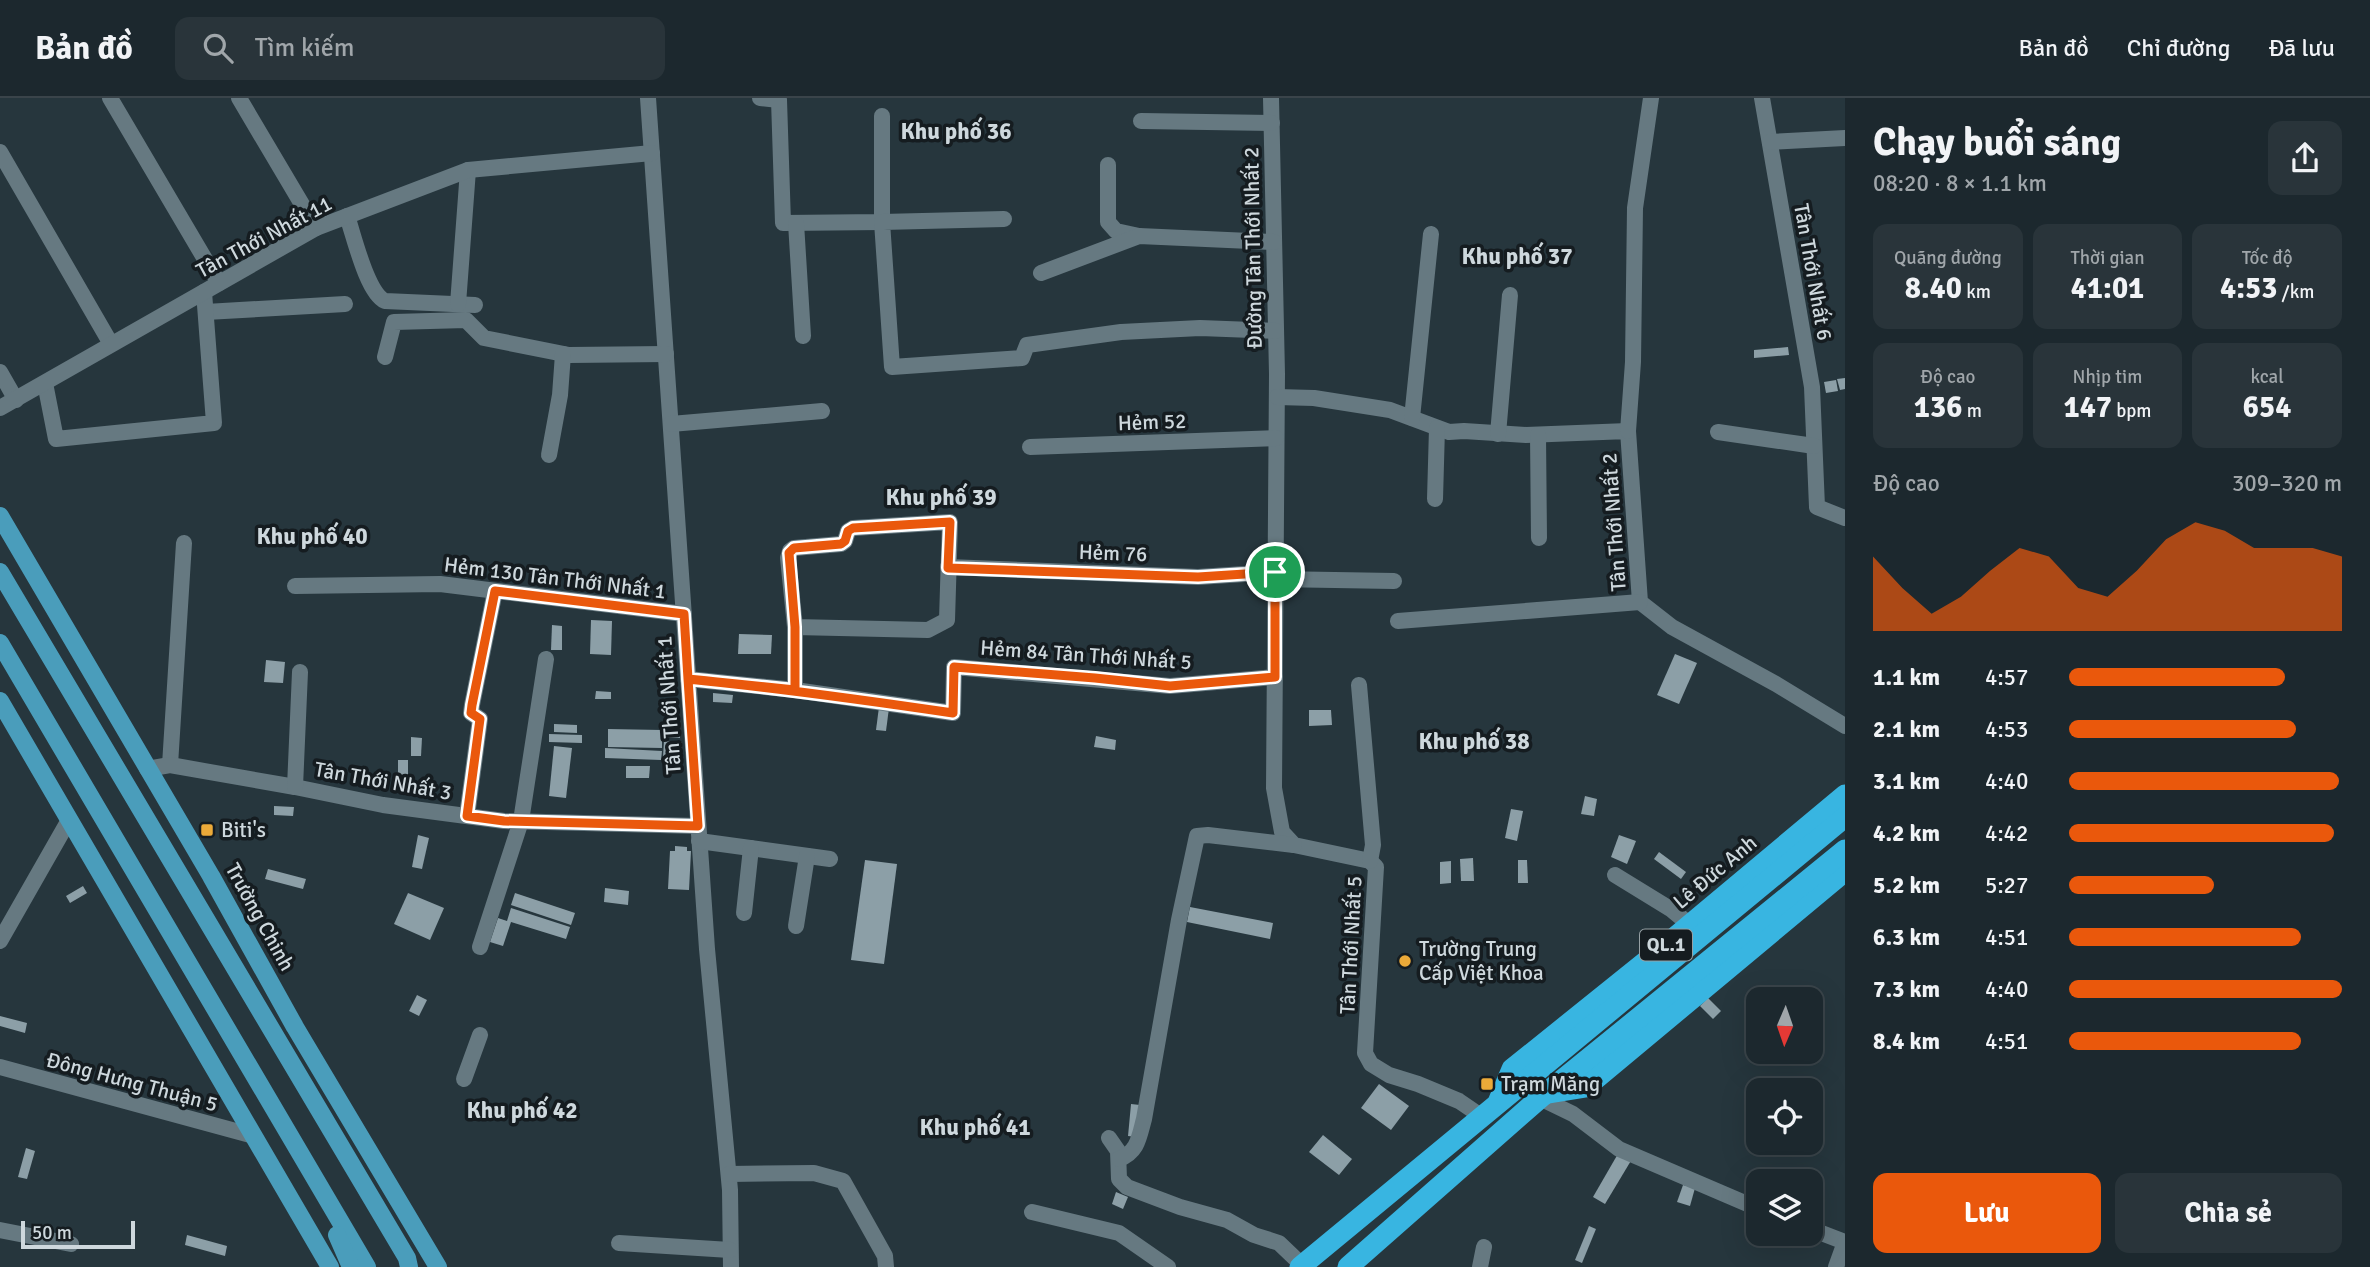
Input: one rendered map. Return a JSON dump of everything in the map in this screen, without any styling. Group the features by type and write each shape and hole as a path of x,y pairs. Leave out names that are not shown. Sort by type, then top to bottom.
{"highway":[{"name":"Lê Đức Anh","path":"1499,1102 1512,1069 1845,795"},
{"name":"Lê Đức Anh","path":"1301,1266 1845,817"},
{"name":"QL.1","path":"1348,1267 1543,1095 1845,850"},
{"name":"QL.1","path":"1543,1095 1586,1087 1845,871"}],"main road":[{"name":"Trường Chinh","path":"0,516 437,1267"},
{"name":"Trường Chinh","path":"0,572 409,1264"},
{"path":"0,643 367,1267"},
{"path":"0,701 327,1265"},
{"path":"316,1183 351,1267"},
{"name":"Trường Chinh","path":"384,1220 437,1267"}],"street":[{"path":"110,98 219,283"},
{"path":"239,98 316,228"},
{"name":"Tân Thới Nhất 1","path":"648,98 707,949 729,1174 731,1267"},
{"path":"760,98 779,100 783,223 1004,219"},
{"name":"Đường Tân Thới Nhất 2","path":"1271,98 1277,397"},
{"path":"1628,431 1633,362 1635,208 1651,98"},
{"name":"Tân Thới Nhất 6","path":"1762,98 1812,387 1817,507 1845,518"},
{"path":"882,116 882,222 892,367 1022,358 1027,345 1121,332 1200,328 1276,331"},
{"path":"1142,121 1272,122"},
{"path":"1770,142 1845,138"},
{"path":"0,152 111,344"},
{"name":"Tân Thới Nhất 11","path":"0,408 316,228 468,170 652,153"},
{"path":"1108,165 1108,222 1116,230 1139,236 1274,242"},
{"path":"458,304 468,170"},
{"path":"347,216 373,290 380,299 475,305"},
{"path":"796,223 803,335"},
{"path":"1412,418 1431,234"},
{"path":"1041,273 1139,236"},
{"path":"45,383 56,439 214,423 204,292"},
{"path":"1498,434 1510,295"},
{"path":"206,312 345,304"},
{"path":"384,357 394,322 454,320 466,320 484,338 562,354 666,354"},
{"path":"549,456 560,395 562,354"},
{"path":"0,372 16,400"},
{"path":"1277,397 1274,788 1282,832 1294,845"},
{"name":"Tân Thới Nhất 2","path":"1277,397 1314,398 1390,410 1449,432 1538,435 1628,431 1640,602 1672,627 1776,684 1845,726"},
{"path":"671,424 822,411"},
{"path":"1435,499 1437,428"},
{"path":"1718,432 1815,446"},
{"path":"1538,435 1539,538"},
{"name":"Hẻm 52","path":"1030,447 1276,438"},
{"path":"795,627 928,630 947,620 950,522 853,528 848,531 841,544 794,548 790,551 788,558 795,627 795,690"},
{"path":"170,765 184,543"},
{"name":"Hẻm 76","path":"948,568 1198,577 1275,575 1394,581"},
{"name":"Hẻm 130 Tân Thới Nhất 1","path":"295,586 440,584 684,614"},
{"path":"467,816 480,719 471,713 495,591"},
{"path":"1398,621 1640,602"},
{"path":"480,947 521,821 546,659"},
{"name":"Hẻm 84 Tân Thới Nhất 5","path":"688,679 795,690 953,713 954,667 1170,686 1275,677"},
{"path":"295,787 300,672"},
{"path":"1359,685 1373,835 1370,861"},
{"name":"Tân Thới Nhất 3","path":"147,769 170,765 383,805 467,816 699,833 751,848 830,859"},
{"path":"0,941 69,820"},
{"name":"Tân Thới Nhất 5","path":"1119,1159 1129,1155 1137,1144 1144,1119 1181,908 1197,836 1294,845 1370,861 1377,867 1365,1053 1371,1064 1389,1075 1459,1101 1481,1116"},
{"path":"744,913 751,848"},
{"path":"796,926 807,856"},
{"path":"1615,875 1672,910 1690,925"},
{"path":"464,1079 480,1035"},
{"name":"Đông Hưng Thuận 5","path":"0,1067 254,1136"},
{"path":"1543,1095 1619,1149 1746,1203"},
{"path":"1110,1138 1115,1143 1119,1159 1119,1179 1127,1187 1180,1207 1227,1220 1254,1235 1279,1243 1301,1266"},
{"path":"729,1174 814,1173 843,1181 885,1256 886,1267"},
{"path":"1032,1212 1119,1233 1168,1267"},
{"path":"0,1230 71,1244"},
{"path":"1823,1234 1845,1242 1836,1267"},
{"path":"619,1243 730,1250"},
{"path":"1480,1267 1483,1247"}],"building":[{"path":"1788,347 1789,355 1754,358 1754,350"},
{"path":"1845,378 1845,389 1840,390 1837,379"},
{"path":"1836,380 1838,391 1826,393 1824,382"},
{"path":"591,620 612,621 611,655 590,654"},
{"path":"552,625 562,626 562,650 551,650"},
{"path":"739,634 772,635 771,654 738,654"},
{"path":"1675,654 1697,663 1679,704 1657,695"},
{"path":"266,660 285,662 283,683 264,682"},
{"path":"596,691 611,692 611,699 595,699"},
{"path":"713,693 733,695 732,703 713,702"},
{"path":"879,707 889,708 886,731 876,730"},
{"path":"1309,710 1331,710 1332,725 1309,726"},
{"path":"554,724 577,725 577,733 554,732"},
{"path":"608,729 662,730 662,748 608,747"},
{"path":"665,729 680,730 680,738 664,738"},
{"path":"549,734 582,735 582,743 549,742"},
{"path":"1096,736 1116,740 1115,750 1094,747"},
{"path":"411,737 422,738 421,756 411,756"},
{"path":"664,741 682,742 681,757 663,757"},
{"path":"554,746 572,748 566,798 549,796"},
{"path":"605,748 662,751 661,760 605,758"},
{"path":"398,760 408,760 408,775 398,775"},
{"path":"626,766 650,766 649,778 626,778"},
{"path":"396,778 407,779 407,789 395,788"},
{"path":"1585,796 1597,799 1594,816 1581,814"},
{"path":"274,806 294,807 293,816 274,815"},
{"path":"1511,809 1523,811 1517,841 1505,838"},
{"path":"418,835 429,838 422,869 412,867"},
{"path":"1619,835 1636,841 1627,864 1611,857"},
{"path":"675,846 687,847 687,851 691,851 689,890 668,889 670,851 675,851"},
{"path":"1659,852 1686,872 1681,879 1654,859"},
{"path":"1473,858 1474,881 1461,881 1460,859"},
{"path":"865,860 897,864 884,964 851,960"},
{"path":"1518,860 1527,860 1528,883 1518,883"},
{"path":"1451,861 1451,883 1440,884 1440,862"},
{"path":"268,869 306,879 303,889 265,879"},
{"path":"83,886 87,893 70,903 66,896"},
{"path":"605,888 629,891 628,905 604,902"},
{"path":"408,893 444,908 430,940 394,924"},
{"path":"515,893 575,913 571,925 511,905"},
{"path":"1190,907 1273,923 1270,939 1187,922"},
{"path":"511,908 570,927 566,939 511,922 503,946 490,942 498,918 507,921"},
{"path":"417,995 427,1000 419,1016 409,1011"},
{"path":"1708,998 1721,1011 1713,1019 1700,1006"},
{"path":"0,1016 27,1023 25,1033 0,1026"},
{"path":"1379,1084 1409,1106 1391,1130 1361,1108"},
{"path":"1131,1104 1140,1105 1137,1137 1128,1136"},
{"path":"1323,1135 1352,1159 1339,1175 1309,1152"},
{"path":"26,1148 35,1151 27,1179 18,1177"},
{"path":"1619,1152 1632,1159 1605,1204 1593,1197"},
{"path":"1683,1185 1695,1188 1690,1206 1677,1202"},
{"path":"1116,1192 1128,1197 1123,1209 1112,1204"},
{"path":"1589,1226 1596,1229 1582,1263 1575,1260"},
{"path":"187,1235 227,1246 225,1256 185,1245"}],"place":[{"name":"Biti's","path":"207,830"},
{"name":"Trường Trung Cấp Việt Khoa","path":"1405,961"},
{"name":"Trạm Măng","path":"1487,1084"}],"district":[{"name":"Khu phố 36","path":"956,131"},
{"name":"Khu phố 37","path":"1517,256"},
{"name":"Khu phố 39","path":"941,497"},
{"name":"Khu phố 40","path":"312,536"},
{"name":"Khu phố 38","path":"1474,741"},
{"name":"Khu phố 42","path":"522,1110"},
{"name":"Khu phố 41","path":"975,1127"}],"route":[{"path":"1275,572 1198,577 948,568 950,522 853,528 848,531 841,544 794,548 789,553 795,627 795,690 688,679 698,826 504,821 467,816 480,719 471,713 495,591 684,614 688,679 742,685 795,690 953,713 954,667 1170,686 1275,677 1275,572"}]}
